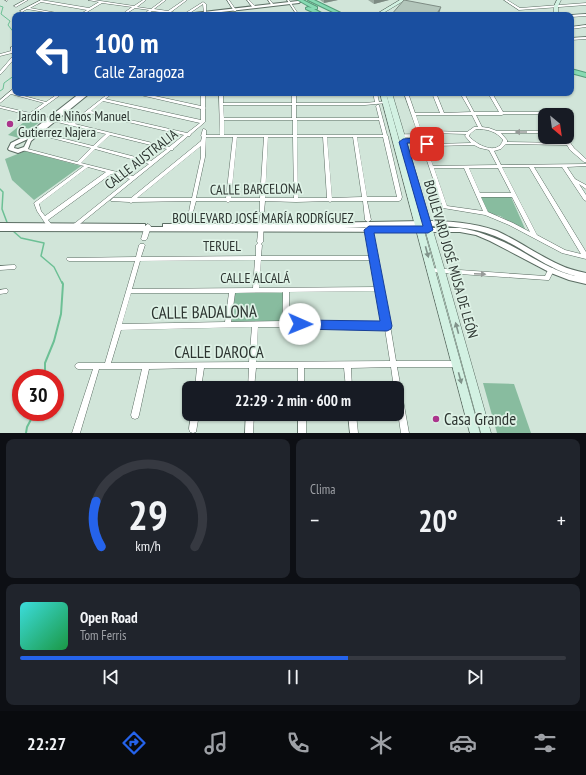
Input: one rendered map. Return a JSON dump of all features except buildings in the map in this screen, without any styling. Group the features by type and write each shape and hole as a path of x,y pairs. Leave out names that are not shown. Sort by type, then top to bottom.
{"highway":[{"path":"305,0 331,12"},
{"path":"310,0 336,12"},
{"path":"299,1 318,12"},
{"path":"299,1 323,12"},
{"path":"574,72 586,74"}],"main road":[{"path":"383,12 403,0"},
{"path":"386,12 407,0"},
{"path":"556,12 556,6 559,0"},
{"name":"BOULEVARD JOSÉ MUSA DE LEÓN","path":"383,96 382,104 407,166"},
{"name":"BOULEVARD JOSÉ MUSA DE LEÓN","path":"390,96 424,227 441,271 486,433"},
{"path":"382,104 390,105 395,114"},
{"name":"BOULEVARD JOSÉ MUSA DE LEÓN","path":"424,227 431,270 474,433"}],"street":[{"path":"15,6 27,0"},
{"path":"89,0 103,1 117,5 163,12"},
{"path":"117,5 125,0"},
{"path":"126,12 145,0"},
{"path":"148,12 165,0"},
{"path":"170,12 186,0"},
{"path":"228,0 235,9"},
{"path":"248,0 254,7"},
{"path":"269,0 273,5"},
{"path":"505,0 517,9 586,4"},
{"path":"21,11 42,1 89,9"},
{"path":"84,12 103,1"},
{"path":"212,12 299,1"},
{"path":"235,9 290,2"},
{"path":"290,2 296,12"},
{"path":"190,12 204,3 204,12"},
{"path":"27,8 49,12"},
{"path":"574,16 586,15"},
{"path":"574,28 586,26"},
{"path":"574,39 586,38"},
{"path":"0,55 12,49"},
{"path":"0,73 12,60"},
{"path":"0,66 10,63"},
{"path":"0,102 10,93"},
{"path":"22,96 47,102"},
{"path":"32,114 56,96"},
{"path":"24,149 27,146 28,140 80,96"},
{"path":"84,96 27,137 13,144 11,148 16,151 24,149 133,178"},
{"path":"73,124 108,96"},
{"path":"156,96 204,108"},
{"path":"103,100 203,122 204,108 202,96"},
{"path":"221,96 222,136"},
{"path":"294,96 296,200"},
{"path":"203,136 386,136 381,119 382,104 377,96"},
{"path":"407,96 445,207 486,213 511,224 564,252 586,257"},
{"path":"435,96 443,114"},
{"path":"464,96 481,128"},
{"path":"492,96 502,114"},
{"path":"221,104 382,104"},
{"path":"0,107 171,149"},
{"path":"88,112 188,135"},
{"path":"413,114 538,114"},
{"path":"221,119 381,119"},
{"name":"CALLE AUSTRALIA","path":"70,230 203,122"},
{"path":"402,139 432,132 468,133 471,130 481,128 498,132 538,132"},
{"path":"188,226 203,157 204,130"},
{"path":"498,132 505,140 505,143"},
{"path":"37,133 152,163"},
{"path":"468,133 467,136 474,144"},
{"path":"78,163 110,134"},
{"path":"228,201 235,136"},
{"path":"256,289 266,136"},
{"path":"325,136 330,200"},
{"path":"355,136 368,225 381,289 405,433"},
{"name":"CALLE BARCELONA","path":"113,200 228,201 399,199 400,197 386,136"},
{"path":"402,139 434,145 474,144 491,149 502,146 505,143 538,144"},
{"path":"131,201 203,142"},
{"path":"567,144 586,160"},
{"path":"491,149 536,238"},
{"path":"431,167 586,165"},
{"path":"49,225 36,204 38,200 87,166"},
{"path":"531,166 586,257"},
{"path":"564,166 586,199"},
{"path":"466,167 486,213"},
{"path":"45,219 110,172"},
{"path":"573,179 586,187"},
{"path":"478,195 514,195"},
{"name":"BOULEVARD JOSÉ MARÍA RODRÍGUEZ","path":"0,225 70,230 188,226 261,228"},
{"name":"BOULEVARD JOSÉ MARÍA RODRÍGUEZ","path":"0,229 49,225 147,228 261,228 368,225 460,230 479,233 499,241 564,276 586,281"},
{"name":"BOULEVARD JOSÉ MARÍA RODRÍGUEZ","path":"424,227 456,225 485,230 560,268 586,276"},
{"path":"107,366 147,228"},
{"name":"TERUEL","path":"70,259 375,258"},
{"path":"0,268 12,267"},
{"path":"431,270 548,278 551,270"},
{"name":"CALLE ALCALÁ","path":"129,291 381,289"},
{"path":"228,326 232,290"},
{"path":"286,290 286,324"},
{"name":"CALLE BADALONA","path":"119,326 228,326 286,324 387,326"},
{"path":"251,381 255,325"},
{"name":"CALLE DAROCA","path":"78,366 456,364"},
{"path":"347,365 348,381"},
{"path":"76,433 98,366"},
{"path":"135,416 146,366"},
{"path":"199,381 201,366"},
{"path":"301,366 301,381"},
{"path":"193,429 194,421"},
{"path":"249,433 250,421"},
{"path":"302,421 302,433"},
{"path":"353,421 354,433"}],"green space":[{"path":"29,118 41,121 19,138 8,135"},
{"path":"25,151 81,166 34,200 12,180 5,159"},
{"path":"480,196 511,197 526,231 500,216 487,213"},
{"path":"235,293 283,293 282,322 232,322"},
{"path":"483,383 514,384 531,433 497,433"}],"waterway":[{"path":"0,6 3,7 1,14 10,21 8,25 12,30"},
{"path":"0,91 3,89 4,83 12,77"},
{"path":"0,189 3,192 2,209 8,225"},
{"path":"13,231 21,238 44,243 41,256 54,267 62,283"},
{"path":"45,369 45,363 54,341 61,314 62,282"},
{"path":"26,433 30,421"}],"place":[{"name":"Jardin de Niños Manuel Gutierrez Najera","path":"10,124"},
{"name":"Casa Grande","path":"436,419"}],"route":[{"path":"300,324 387,326 369,230 428,230 403,142 419,141 427,144"}]}
